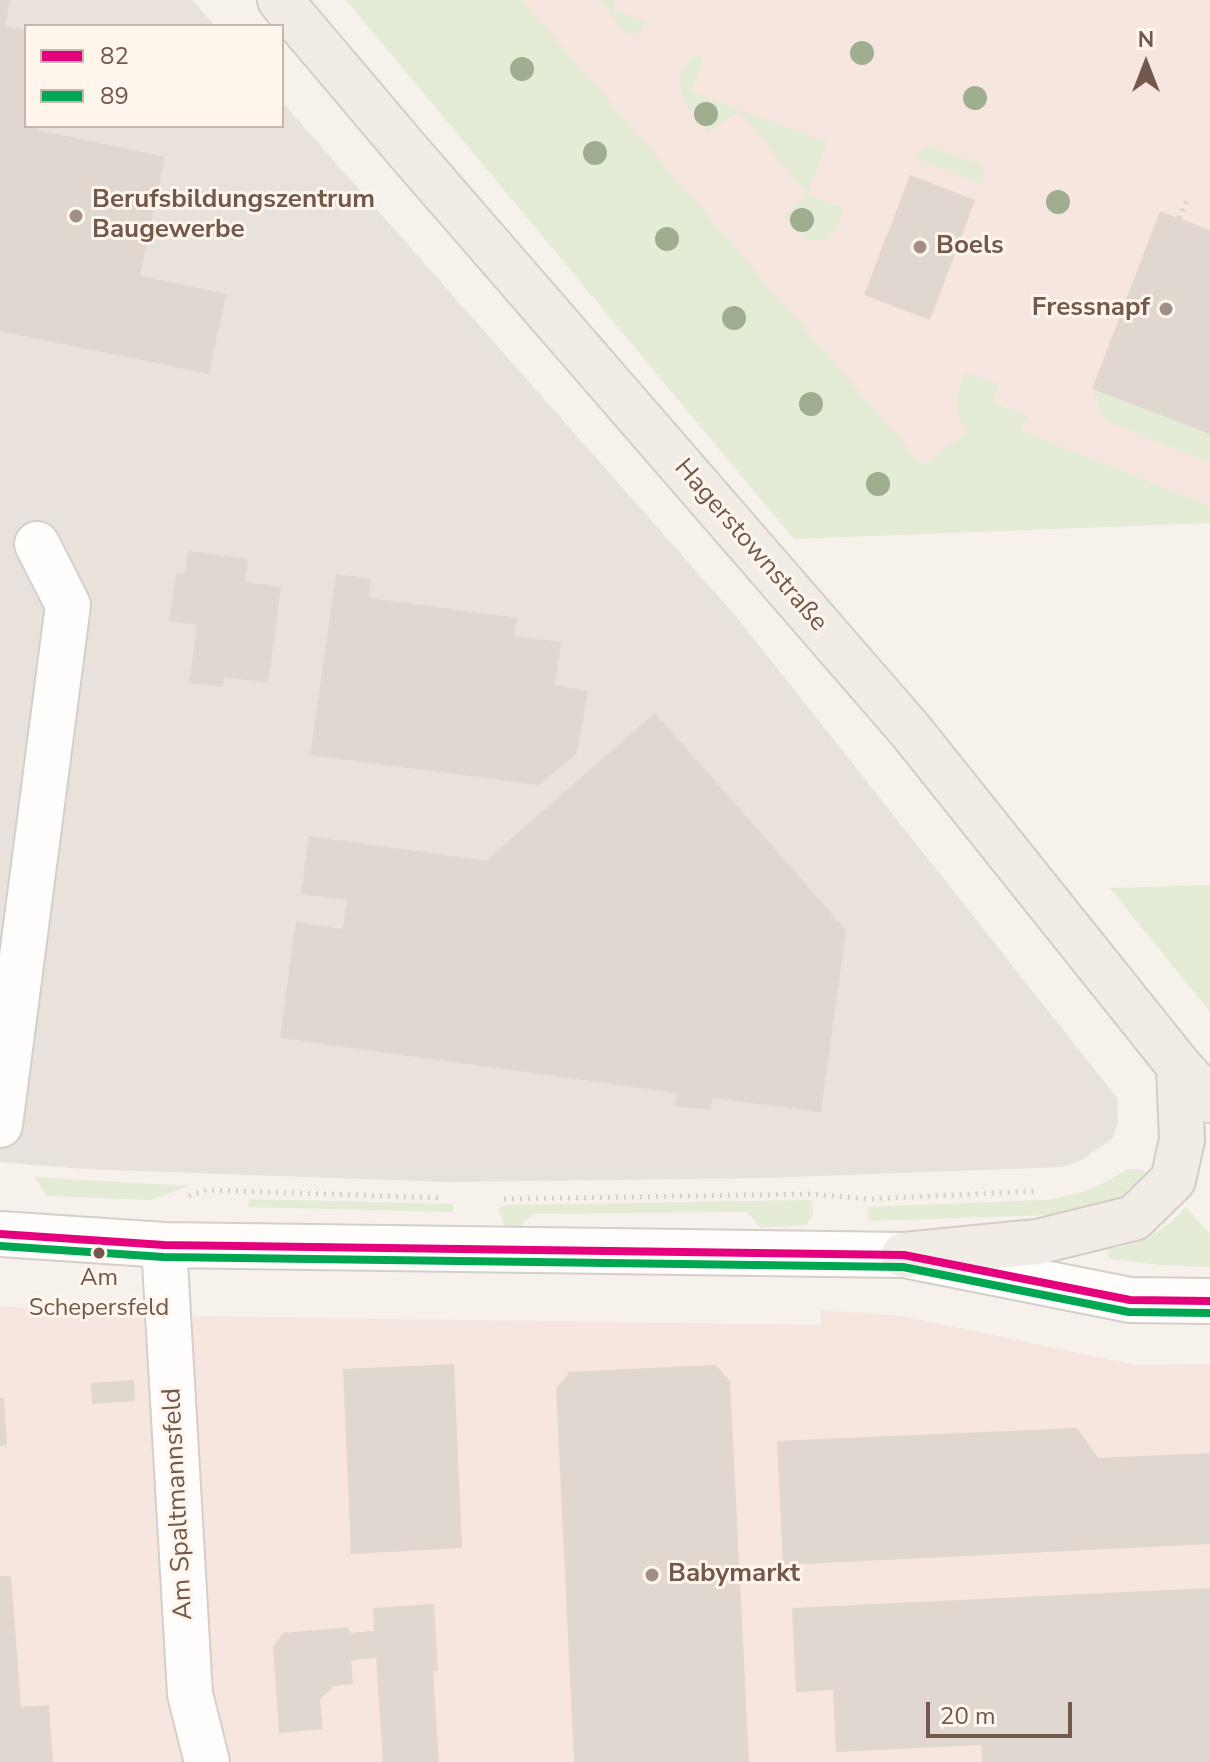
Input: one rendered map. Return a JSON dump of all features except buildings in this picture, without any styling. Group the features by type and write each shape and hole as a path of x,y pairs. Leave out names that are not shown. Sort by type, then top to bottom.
{"main road":[{"name":"Hagerstownstraße","path":"280,0 910,730 1179,1066 1210,1100"},
{"path":"904,1255 1037,1242 1134,1218 1173,1180 1182,1140 1179,1066"}],"street":[{"path":"0,1125 68,605 37,544"},
{"path":"0,1234 164,1245 904,1255 1130,1300 1210,1301"},
{"name":"Am Spaltmannsfeld","path":"164,1245 190,1694 207,1762"}],"path":[{"path":"1179,218 1187,200"},
{"path":"185,1197 206,1190 445,1198"},
{"path":"492,1199 810,1194 868,1199 1052,1190"}],"shaded area":[{"path":"0,0 192,0 213,24 24,24 24,128 284,128 284,104 739,620 1117,1098 1118,1122 1112,1139 1083,1159 1063,1167 763,1178 448,1182 84,1169 0,1162"},
{"path":"366,0 1210,0 1210,509 826,527"},
{"path":"0,1306 121,1315 821,1325 820,1310 902,1316 1136,1365 1210,1364 1210,1762 0,1762"}],"green space":[{"path":"346,0 522,0 923,466 968,432 957,411 959,389 965,373 999,384 992,402 1027,416 1021,431 1210,506 1210,523 794,539"},
{"path":"599,0 616,0 613,9 646,22 640,32 633,35 624,31"},
{"path":"693,56 704,57 691,92 827,142 807,195 739,111 708,131 682,95 680,86 684,67"},
{"path":"928,146 977,163 985,172 983,184 915,158"},
{"path":"807,195 844,208 836,230 828,239 807,240 784,215"},
{"path":"1092,389 1210,434 1210,462 1116,425 1102,416"},
{"path":"1210,885 1210,1012 1110,888"},
{"path":"1128,1169 1140,1169 1153,1175 1117,1199 1077,1214 869,1221 867,1207 1045,1200 1069,1196 1108,1181"},
{"path":"34,1177 188,1186 151,1200 47,1196"},
{"path":"249,1199 453,1204 453,1212 248,1207"},
{"path":"811,1200 813,1215 806,1225 761,1228 747,1212 533,1214 518,1228 505,1228 498,1208 507,1205"},
{"path":"1186,1207 1210,1234 1210,1267 1161,1265 1110,1259 1107,1255 1109,1249 1152,1236"}],"transit line":[{"name":"82","path":"0,1234 164,1245 904,1255 1130,1300 1210,1301"},
{"name":"89","path":"0,1246 164,1257 903,1267 1129,1312 1210,1313"}],"place":[{"name":"Berufsbildungszentrum Baugewerbe","path":"76,216"},
{"name":"Boels","path":"920,247"},
{"name":"Fressnapf","path":"1166,309"},
{"name":"Am Schepersfeld","path":"99,1253"},
{"name":"Babymarkt","path":"652,1575"}]}
